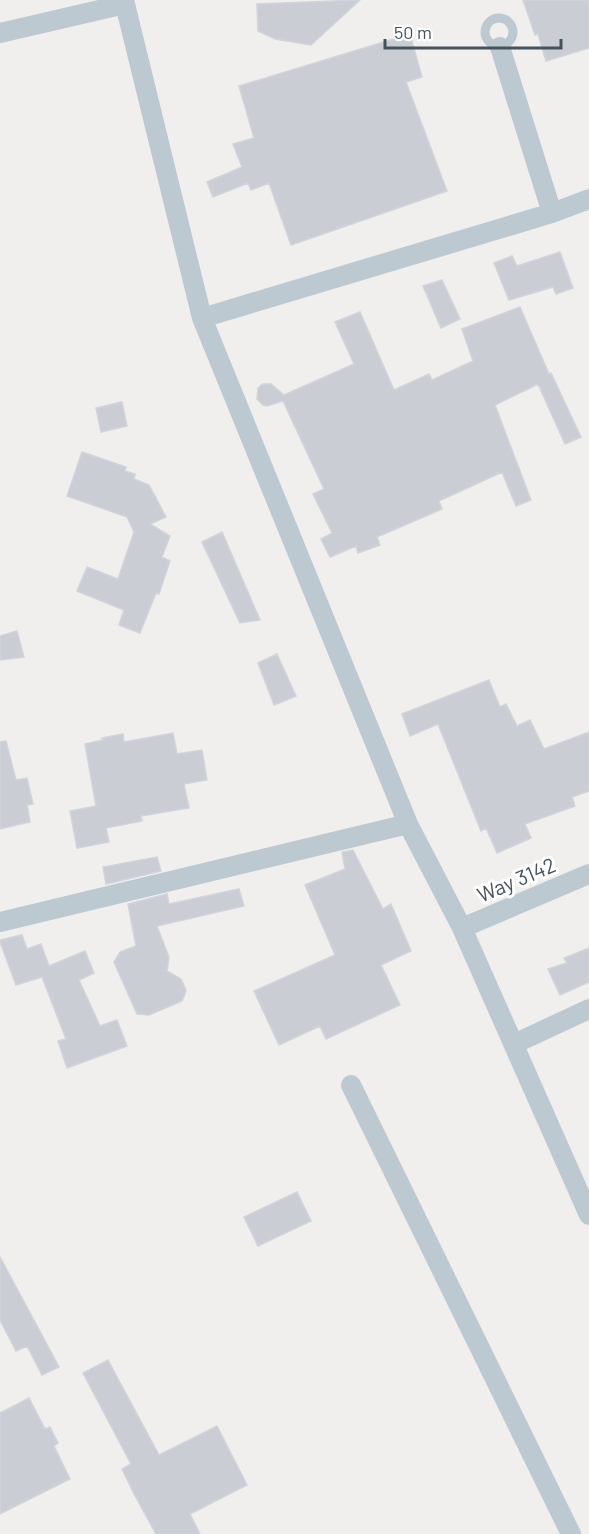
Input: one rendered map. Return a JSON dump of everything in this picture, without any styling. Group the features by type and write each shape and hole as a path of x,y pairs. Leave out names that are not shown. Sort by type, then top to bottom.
{"street":[{"path":"0,33 124,2 202,318 408,824 462,928 589,1215"},
{"path":"500,47 552,213"},
{"path":"202,318 552,213 589,199"},
{"path":"0,922 408,824"},
{"name":"Way 3142","path":"462,928 589,874"},
{"path":"514,1044 589,1009"},
{"path":"351,1085 564,1532"}],"building":[{"path":"360,0 311,45 275,39 258,31 257,4"},
{"path":"523,0 589,0 589,48 546,61 538,34 535,35"},
{"path":"410,34 422,77 406,82 447,191 291,245 269,183 251,190 248,183 213,197 207,182 242,167 233,144 254,138 239,86"},
{"path":"560,252 573,288 556,294 553,287 509,300 494,263 512,256 517,266"},
{"path":"442,280 460,319 441,328 423,286"},
{"path":"520,307 549,374 551,373 581,437 565,444 538,384 495,405 531,500 516,506 502,472 439,501 442,509 377,537 380,545 358,553 356,546 330,557 321,539 332,533 313,494 324,489 283,401 263,405 257,399 258,388 263,384 271,384 284,395 354,364 335,322 360,312 394,390 429,374 432,380 473,361 462,329"},
{"path":"122,402 127,426 101,432 96,408"},
{"path":"82,452 126,467 125,471 135,474 134,479 149,485 166,517 150,524 170,536 162,557 170,561 159,594 156,593 140,633 119,625 124,610 77,591 87,567 118,579 134,532 127,517 67,496"},
{"path":"222,532 260,620 240,623 202,542"},
{"path":"17,631 24,657 0,660 0,636"},
{"path":"277,654 296,696 274,705 258,663"},
{"path":"489,680 500,707 506,704 517,726 530,720 544,749 589,732 589,791 572,797 575,806 525,824 531,838 497,853 486,828 481,831 438,724 410,736 402,714"},
{"path":"173,733 177,754 202,750 207,780 184,784 189,808 141,816 142,821 106,828 109,842 77,848 70,811 96,806 85,744 123,734 124,742"},
{"path":"6,741 16,780 27,778 33,804 27,805 30,822 0,829 0,742"},
{"path":"353,850 383,909 391,904 411,951 381,965 400,1005 326,1039 320,1026 279,1045 254,991 335,955 305,885 345,869 342,852"},
{"path":"157,857 161,871 106,884 103,867"},
{"path":"239,889 244,906 157,926 169,957 167,971 181,979 186,990 182,1001 149,1015 137,1014 114,962 120,952 136,946 128,904 167,894 169,904"},
{"path":"22,935 27,949 41,944 49,966 85,951 94,973 79,980 100,1026 117,1020 127,1046 67,1068 58,1041 66,1039 42,977 16,985 0,942 0,940"},
{"path":"589,948 589,982 560,995 548,969 567,963 564,958"},
{"path":"297,1192 311,1221 258,1246 244,1217"},
{"path":"0,1257 59,1367 42,1375 27,1346 16,1351 0,1320"},
{"path":"108,1360 159,1455 217,1426 247,1485 190,1514 200,1534 156,1534 134,1494 122,1469 131,1464 83,1373"},
{"path":"29,1398 45,1429 50,1427 58,1443 54,1446 70,1479 0,1514 0,1413"}]}
